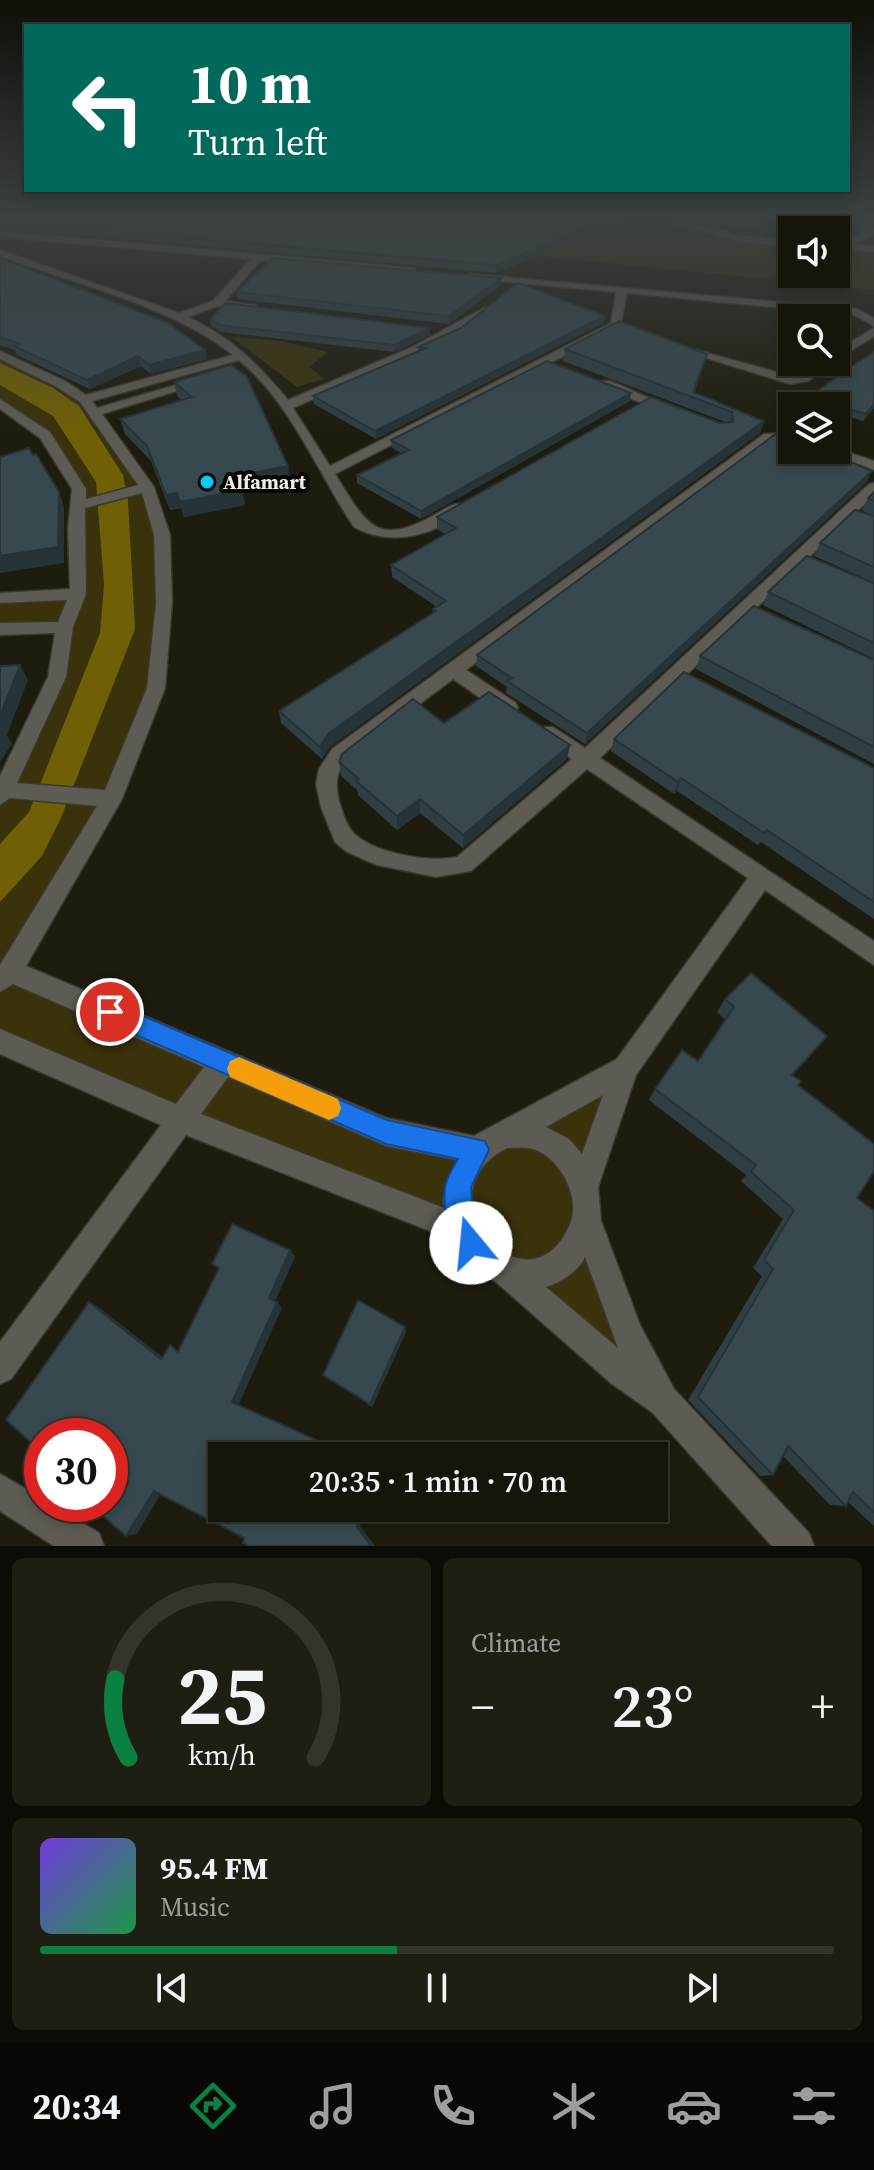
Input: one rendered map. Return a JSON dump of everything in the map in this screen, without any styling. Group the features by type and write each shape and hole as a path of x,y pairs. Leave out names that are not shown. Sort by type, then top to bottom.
{"street":[{"path":"101,288 207,329 255,367 286,406 359,524 379,535 398,536 420,529 474,499"},
{"path":"217,303 230,288"},
{"path":"286,406 455,331 510,288"},
{"path":"601,288 857,312 874,323"},
{"path":"616,325 622,290"},
{"path":"179,317 217,303 261,308"},
{"path":"329,472 616,325 631,330"},
{"path":"425,327 455,331"},
{"path":"850,347 874,331"},
{"path":"676,345 790,380 807,376"},
{"path":"0,355 61,384 90,406 147,487 162,535 164,603 156,688 112,799 5,976 223,1062 386,1132 476,1150"},
{"path":"90,406 241,356"},
{"path":"546,361 560,367"},
{"path":"226,375 255,367"},
{"path":"589,378 685,415"},
{"path":"90,406 211,379"},
{"path":"634,408 647,400"},
{"path":"0,403 45,435 79,489 78,594 64,627 57,677 3,793"},
{"path":"778,437 769,437 334,760 324,789 340,833 358,848 411,865 451,869 463,865 686,676 854,516 874,487"},
{"path":"850,457 874,466"},
{"path":"78,505 147,487"},
{"path":"0,598 78,594"},
{"path":"0,629 64,627"},
{"path":"453,670 874,954"},
{"path":"3,793 28,790 76,798 112,799"},
{"path":"663,1401 627,1333 587,1222 584,1186 626,1068 762,876"},
{"path":"0,1041 179,1119 461,1229"},
{"path":"0,1368 223,1062"},
{"path":"626,1068 476,1150 458,1186 461,1229 480,1257 508,1274 623,1373 663,1401 796,1546"},
{"path":"505,1134 537,1136 566,1154 584,1186"},
{"path":"508,1274 543,1275 572,1255 587,1222"},
{"path":"0,1491 86,1546"}],"shaded area":[{"path":"232,337 280,341 328,352 309,367 325,379 297,387"},
{"path":"0,355 84,399 131,464 162,535 156,688 112,799 11,971 386,1132 476,1150 626,1068 584,1186 663,1401 461,1229 0,1041 0,797 27,743 64,628 0,629 0,598 78,594 79,489 45,435 0,403"},
{"path":"0,363 53,388 79,406 123,475 128,501 135,629 61,818 42,856 0,902 0,844 29,812 100,633 104,585 96,482 53,416 0,385"}],"building":[{"path":"0,288 78,288 168,323 205,350 149,365 138,356 87,380 14,346 20,344 0,337"},
{"path":"241,288 487,288 449,316 237,292"},
{"path":"511,288 532,288 605,316 375,431 313,396 426,348 418,347 461,328"},
{"path":"226,303 430,328 394,345 220,325 210,319"},
{"path":"619,321 707,354 693,392 764,421 328,734 320,747 279,711 436,611 433,609 446,601 391,565 456,528 437,517 651,397 720,423 733,422 732,412 565,349"},
{"path":"874,352 874,404 866,414 850,409 850,392 816,392 838,376 850,376 852,366"},
{"path":"547,361 631,393 421,511 357,475 409,450 391,440"},
{"path":"231,365 247,377 288,466 236,476 242,490 180,502 177,493 166,495 147,446 120,419 192,397 174,382"},
{"path":"777,433 778,464 850,462 872,471 587,733 507,681 512,678 477,655"},
{"path":"29,448 33,455 36,454 59,492 58,547 0,556 0,457"},
{"path":"855,510 874,516 874,567 820,543"},
{"path":"807,556 874,583 874,643 768,592"},
{"path":"754,606 874,660 874,747 700,656"},
{"path":"20,665 0,716 0,666"},
{"path":"684,672 874,768 874,902 767,830 764,833 681,778 678,782 614,739"},
{"path":"489,692 570,745 463,835 420,799 397,816 339,762 342,754 413,699 444,723"},
{"path":"751,973 827,1036 792,1075 801,1081 798,1085 874,1144 874,1171 857,1198 874,1211 874,1512 853,1492 846,1506 788,1446 773,1475 698,1397 773,1269 764,1260 794,1210 751,1172 756,1165 655,1089 682,1050 698,1061 734,1007 725,999"},
{"path":"232,1224 290,1250 269,1298 277,1302 232,1402 321,1442 208,1442 208,1519 154,1491 126,1536 110,1522 128,1522 128,1418 24,1418 24,1436 6,1420 89,1302 161,1359 170,1345 178,1352 219,1268 212,1264"},
{"path":"358,1300 405,1327 370,1404 323,1375"},
{"path":"213,1522 358,1522 357,1527 371,1546 249,1546 243,1543 244,1538"}],"slow traffic":[{"path":"239,1069 329,1108"}],"place":[{"name":"Alfamart","path":"207,482"}],"route":[{"path":"110,1012 386,1132 476,1150 458,1186 461,1229 471,1243"}]}
